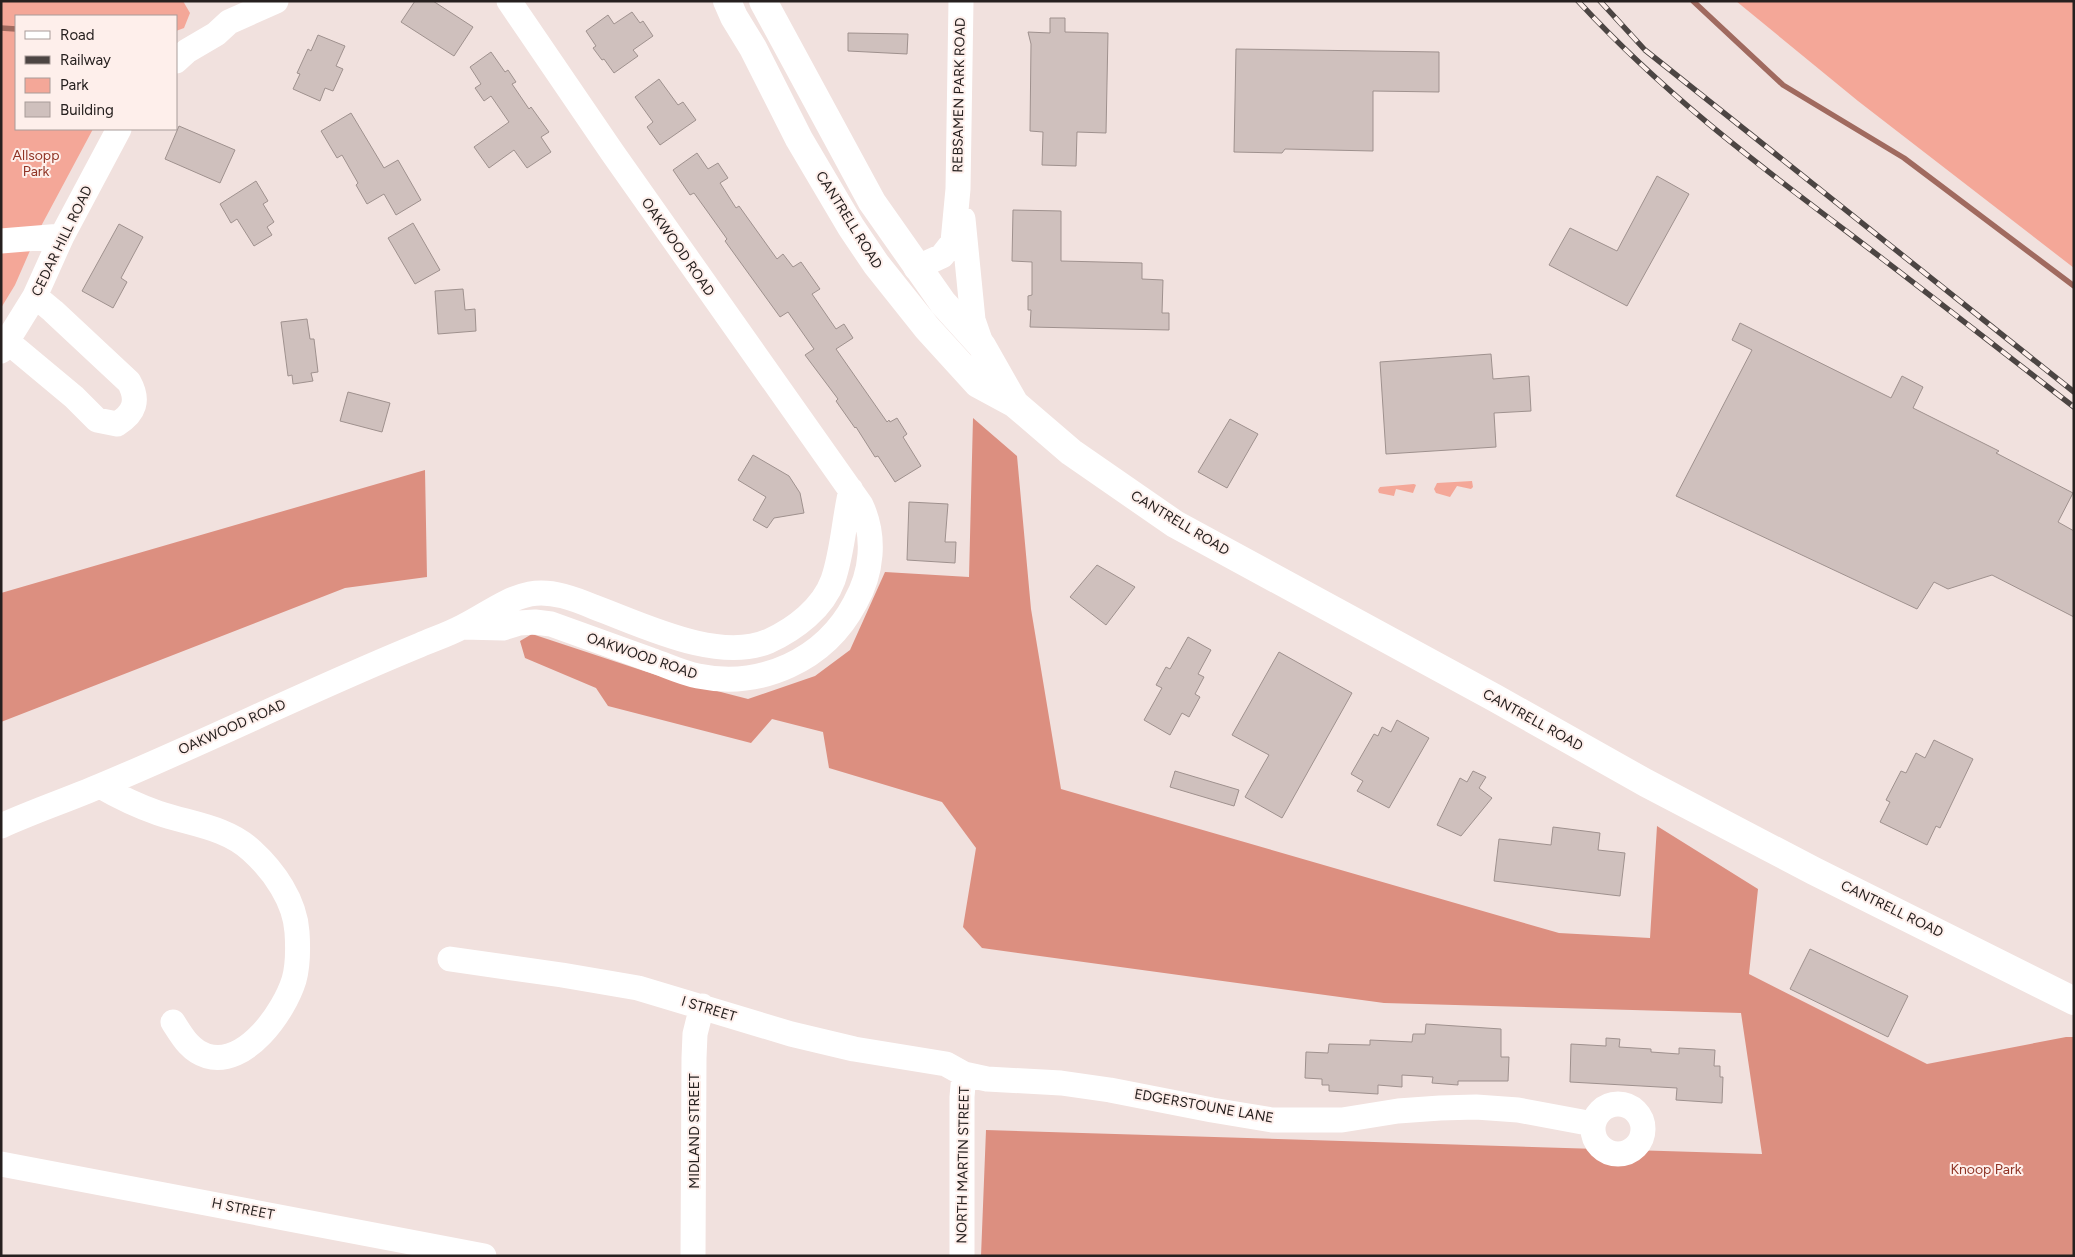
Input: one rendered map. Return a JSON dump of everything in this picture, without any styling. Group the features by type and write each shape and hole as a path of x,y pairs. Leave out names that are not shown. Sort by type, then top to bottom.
{"main road":[{"name":"CANTRELL ROAD","path":"763,1 872,202 916,268 948,309 982,346 1015,404"},
{"name":"CANTRELL ROAD","path":"724,7 753,48 809,156 851,227 876,264 927,328 978,384 1015,404 1071,452 1176,524 1646,783 1814,871 2074,1000"}],"street":[{"path":"178,59 216,34 229,22 276,1"},
{"name":"OAKWOOD ROAD","path":"1,826 100,786 374,664 462,627 503,628 519,623 535,622 551,624 695,676 742,678 759,677 800,661 818,648 842,625 860,595 867,575 871,554 870,533 865,514 851,490 606,144 509,1"},
{"name":"REBSAMEN PARK ROAD","path":"916,268 942,256 953,242 958,189 960,1"},
{"name":"CEDAR HILL ROAD","path":"5,346 35,296 62,236 118,130"},
{"name":"REBSAMEN PARK ROAD","path":"958,189 966,232 973,320 982,346"},
{"path":"1,241 62,236"},
{"path":"5,346 74,397 97,420 117,424 133,410 135,397 129,382 35,296"},
{"path":"100,786 121,798 158,813 205,826 238,840 252,850 275,876 287,896 294,916 297,932 294,979 286,1001 272,1022 254,1041 232,1055 224,1057 206,1056 184,1040 173,1022"},
{"name":"I STREET","path":"450,959 638,988 702,1006 729,1016 854,1049 946,1064 964,1074"},
{"name":"MIDLAND STREET","path":"693,1256 694,1058 696,1034 702,1006"},
{"name":"EDGERSTOUNE LANE","path":"964,1074 987,1079 1061,1083 1110,1090 1272,1120 1342,1120 1398,1111 1476,1107 1518,1110 1593,1124"},
{"name":"NORTH MARTIN STREET","path":"962,1256 962,1097 964,1074"},
{"name":"H STREET","path":"1,1164 484,1256"}],"green space":[{"name":"Allsopp Park","path":"1,1 183,1 190,13 184,28 178,30 178,15 15,15 15,130 92,130 39,230 15,285 1,308"},
{"path":"1736,1 2074,1 2074,268 1858,101"},
{"name":"Knoop Park","path":"973,418 1017,456 1031,609 1061,789 1559,933 1650,938 1657,826 1758,889 1749,974 1927,1064 2074,1037 2074,1256 981,1256 986,1130 1762,1154 1741,1013 1384,1003 982,948 963,927 976,848 942,802 829,768 823,732 772,719 751,743 608,706 596,688 525,658 520,641 532,634 659,676 748,699 815,676 850,650 885,572 969,577"},
{"path":"425,470 427,577 345,588 1,722 1,593"},
{"path":"1472,481 1473,487 1471,489 1457,486 1450,497 1436,493 1434,489 1437,483"},
{"path":"1416,485 1413,493 1396,489 1394,496 1379,493 1378,490 1380,487"}],"building":[{"path":"415,1 433,1 473,27 454,56 401,22"},
{"path":"632,12 640,23 643,21 653,36 633,50 638,56 614,73 593,48 596,46 586,31 608,15 614,24"},
{"path":"1050,18 1065,18 1065,32 1108,33 1106,133 1077,132 1076,166 1042,165 1043,132 1030,131 1031,44 1028,32 1050,33"},
{"path":"848,33 908,34 907,54 848,51"},
{"path":"318,35 345,46 336,66 343,69 333,91 325,88 320,101 293,89 300,74 297,73 308,49 311,51"},
{"path":"1236,49 1439,52 1439,92 1373,91 1373,151 1285,149 1282,153 1234,152"},
{"path":"491,52 505,72 508,70 516,82 512,84 529,109 531,107 549,132 541,137 551,152 527,168 514,150 489,168 474,147 509,122 491,96 484,101 475,88 481,84 470,67"},
{"path":"659,79 678,105 683,102 696,120 660,145 647,127 653,122 635,97"},
{"path":"351,113 384,168 398,160 421,200 396,215 384,194 367,204 356,185 358,183 342,155 337,158 321,131"},
{"path":"179,126 235,150 220,183 165,159"},
{"path":"697,153 708,169 718,163 728,178 720,183 736,208 739,206 777,259 783,254 793,267 801,262 820,289 812,294 836,329 844,324 853,338 836,349 887,422 897,418 907,434 903,437 921,466 895,482 878,456 875,457 856,427 836,401 838,399 805,355 814,349 788,312 780,317 725,241 727,239 694,193 690,195 673,170"},
{"path":"1657,176 1689,194 1627,306 1549,265 1570,228 1617,251"},
{"path":"256,181 268,201 263,204 274,222 267,227 272,235 254,246 237,219 231,223 220,204"},
{"path":"1013,210 1061,211 1061,261 1142,263 1142,279 1163,280 1162,313 1169,313 1169,330 1030,327 1031,310 1028,310 1028,296 1032,295 1032,262 1012,261"},
{"path":"413,223 440,270 415,284 388,238"},
{"path":"119,224 143,237 121,278 127,282 113,308 82,291"},
{"path":"463,289 465,310 475,309 476,331 438,334 435,291"},
{"path":"307,319 310,339 314,339 318,372 311,373 313,381 293,384 292,375 288,376 281,322"},
{"path":"1740,323 1891,398 1902,376 1923,387 1913,408 1999,451 1996,453 2073,493 2058,522 2074,531 2074,617 1992,575 1948,589 1934,582 1917,609 1676,496 1752,350 1732,340"},
{"path":"1491,354 1493,379 1529,376 1531,411 1494,413 1496,447 1386,454 1380,362"},
{"path":"348,392 390,403 382,432 340,421"},
{"path":"1230,419 1258,434 1227,488 1198,472"},
{"path":"753,455 789,476 800,493 804,513 774,518 767,528 753,520 766,497 738,480"},
{"path":"909,502 948,504 945,542 956,542 955,563 907,560"},
{"path":"1097,565 1135,587 1106,625 1070,597"},
{"path":"1188,637 1211,650 1198,674 1204,677 1195,694 1200,697 1189,717 1182,713 1170,735 1144,720 1162,688 1156,685 1166,667 1170,669"},
{"path":"1279,652 1352,693 1282,818 1245,797 1269,755 1232,735"},
{"path":"1397,720 1429,738 1389,808 1357,791 1363,781 1351,774 1374,734 1378,736 1382,727 1391,732"},
{"path":"1934,740 1973,759 1940,828 1936,826 1927,845 1880,822 1890,802 1886,800 1901,771 1906,773 1916,753 1925,758"},
{"path":"1175,771 1239,790 1234,806 1170,787"},
{"path":"1473,771 1486,777 1479,788 1492,798 1461,836 1437,825 1460,778 1467,782"},
{"path":"1553,827 1600,833 1598,850 1625,853 1620,896 1494,881 1499,839 1551,845"},
{"path":"1810,949 1908,996 1888,1037 1790,989"},
{"path":"1426,1024 1501,1029 1501,1057 1509,1057 1508,1081 1458,1081 1458,1085 1432,1083 1433,1077 1402,1075 1402,1087 1378,1085 1378,1094 1329,1091 1329,1085 1322,1085 1322,1079 1305,1078 1306,1052 1328,1053 1329,1044 1370,1045 1370,1040 1412,1042 1413,1034 1425,1034"},
{"path":"1606,1038 1620,1039 1619,1047 1651,1049 1651,1052 1679,1054 1679,1048 1715,1050 1714,1066 1720,1066 1720,1077 1723,1077 1722,1103 1676,1100 1677,1088 1570,1082 1571,1044 1606,1046"}],"waterway":[{"path":"1693,1 1783,85 1904,158 2074,286"},
{"path":"1,28 15,29"}],"railway":[{"path":"1578,1 1642,65 1743,152 2074,407"},
{"path":"1600,1 1645,50 2074,392"}]}
